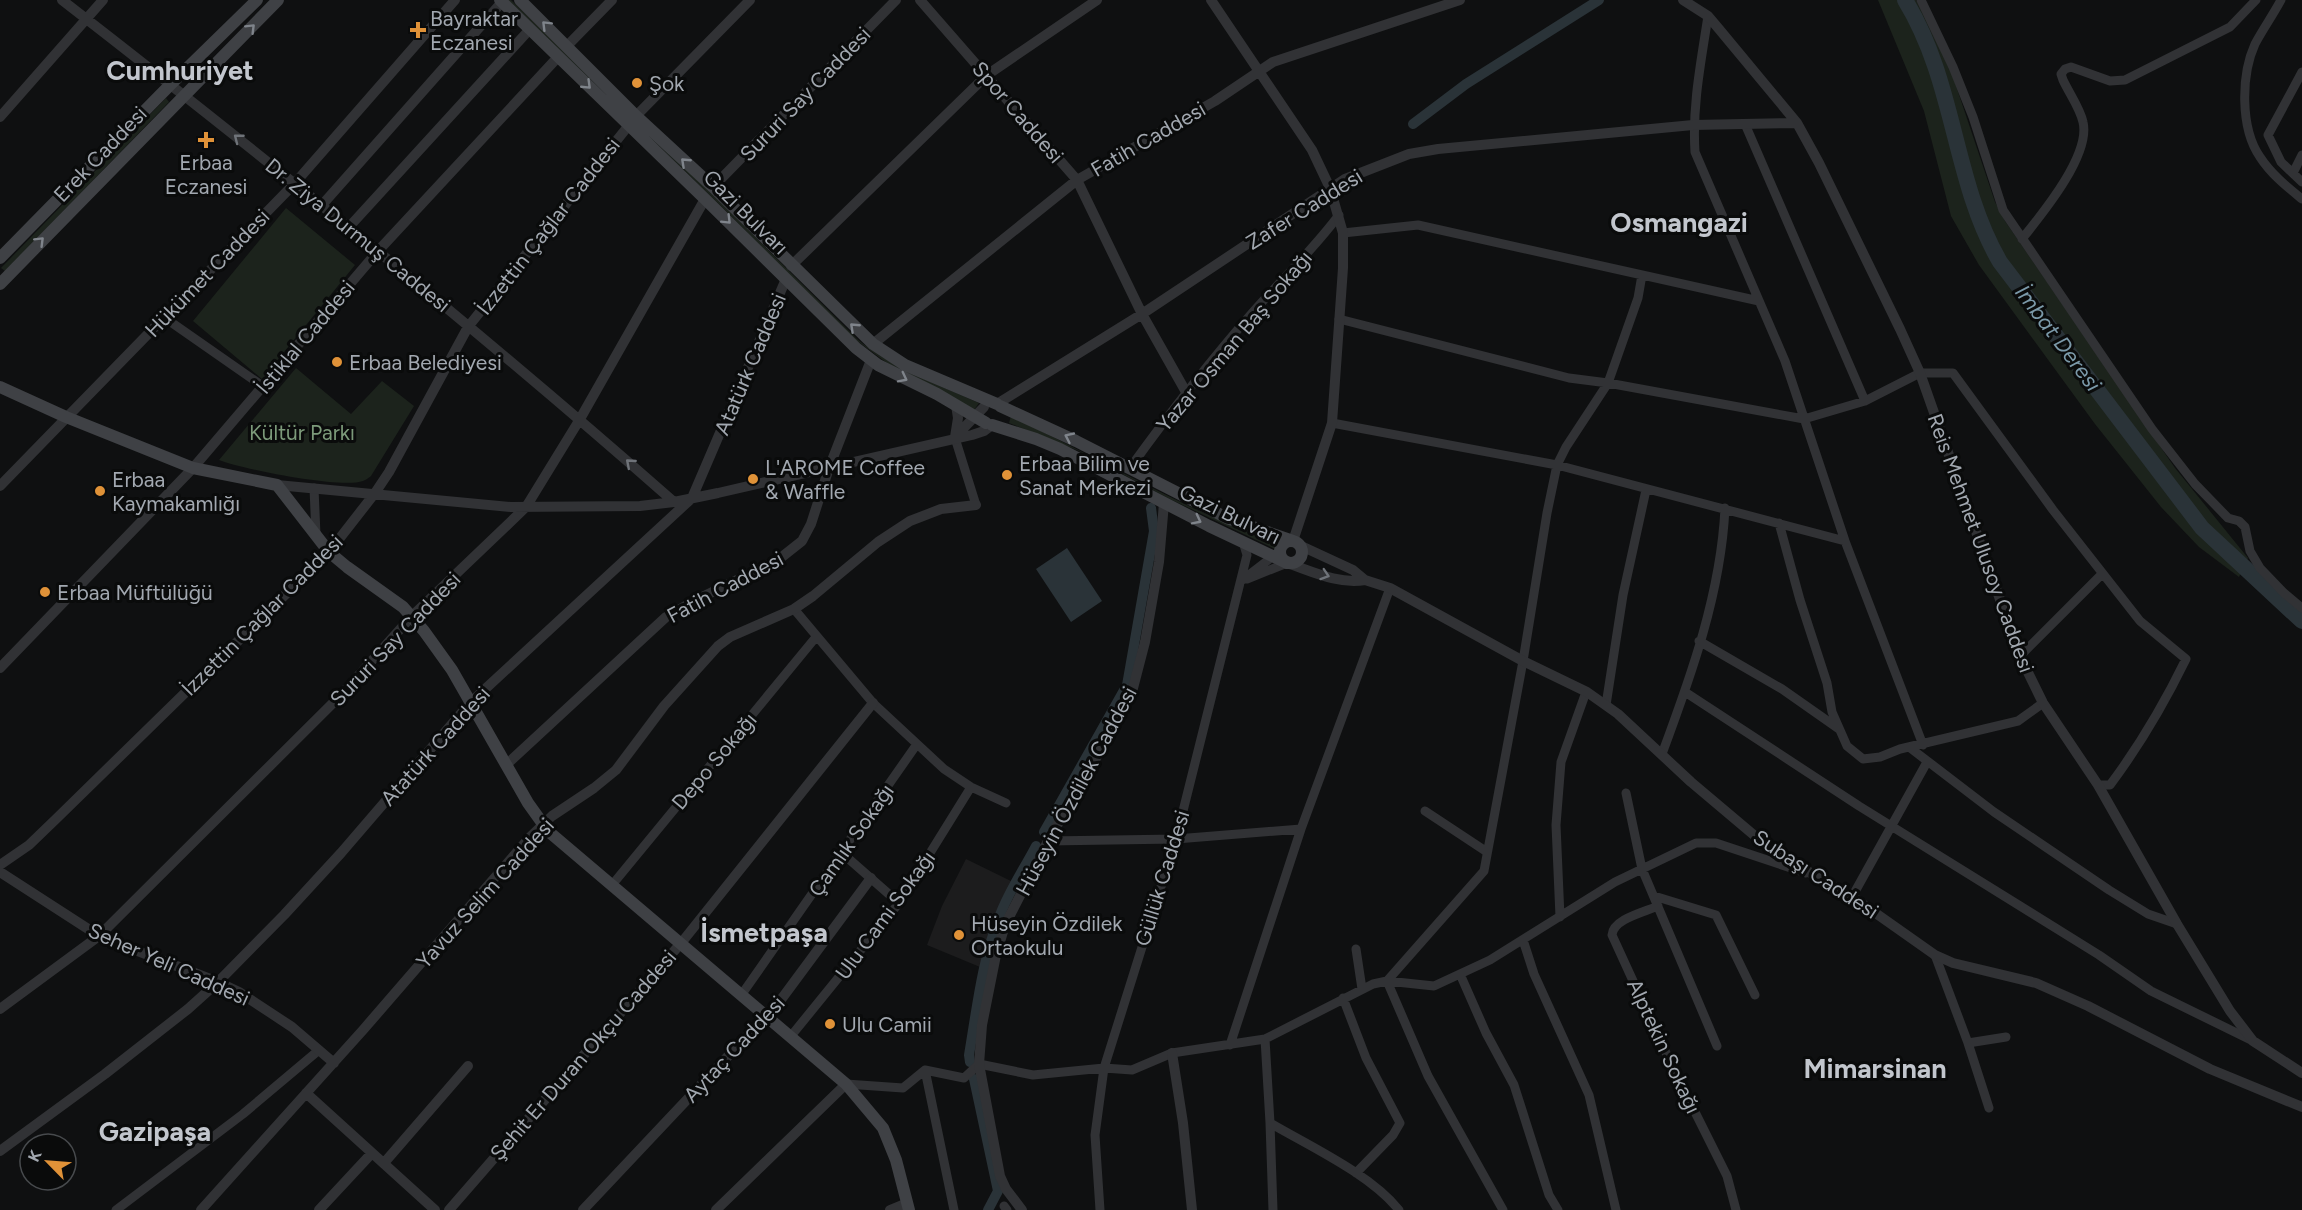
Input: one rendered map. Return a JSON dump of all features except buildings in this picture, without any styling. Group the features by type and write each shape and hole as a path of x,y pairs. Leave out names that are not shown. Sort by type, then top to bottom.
{"main road":[{"name":"Erek Caddesi","path":"0,258 257,0"},
{"name":"Erek Caddesi","path":"0,284 278,0"},
{"name":"Gazi Bulvarı","path":"501,1 558,57 632,120 713,187 873,344 904,365 999,405 1227,518 1296,543 1302,551 1300,558 1287,563 1276,553 1243,542 1053,446 956,405 871,360 705,199 632,120 567,46 520,0"},
{"path":"0,387 66,417 193,468 277,485 329,552 412,616 452,670 542,824 562,844 682,942 846,1084 883,1128 896,1160 908,1206"},
{"path":"990,403 999,405 1004,412 1002,420 984,418 990,403"},
{"name":"Gazi Bulvarı","path":"1276,553 1283,544 1296,543"}],"street":[{"name":"Dr. Ziya Durmuş Caddesi","path":"62,0 349,226 580,419 674,502"},
{"path":"0,117 103,0"},
{"name":"Hükümet Caddesi","path":"0,486 295,183 455,0"},
{"path":"567,46 612,0"},
{"name":"İzzettin Çağlar Caddesi","path":"0,865 29,845 329,552 375,494 468,327 632,120 750,0"},
{"name":"Sururi Say Caddesi","path":"713,187 896,0"},
{"name":"Spor Caddesi","path":"920,0 1077,180 1142,314 1186,392"},
{"name":"Atatürk Caddesi","path":"791,266 987,75 1097,0"},
{"path":"1211,0 1300,130 1330,188 1343,233 1340,319 1332,423 1296,543"},
{"name":"Fatih Caddesi","path":"873,344 1077,180 1215,101 1260,70 1285,56 1460,0"},
{"name":"Reis Mehmet Ulusoy Caddesi","path":"1683,0 1708,16 1797,123 1819,164 1920,373 2020,656 2043,703 2098,785 2177,924 2230,1011 2253,1041 2302,1073"},
{"path":"1921,0 1953,67 1973,117 2002,210 2159,438 2208,498 2228,518 2238,521 2245,527 2250,551 2260,568 2284,594 2302,608"},
{"path":"2022,239 2073,166 2083,145 2085,133 2083,120 2063,80 2061,74 2065,69 2071,67 2110,81 2125,80 2230,27 2256,0"},
{"path":"2281,0 2255,44 2246,70 2244,97 2248,128 2258,154 2277,178 2302,199"},
{"path":"322,204 501,1"},
{"path":"1708,16 1695,101 1693,125 1695,152 1785,361 1845,541 1923,745"},
{"path":"349,226 530,29"},
{"name":"İstiklal Caddesi","path":"0,668 193,468 378,251 558,57"},
{"path":"2302,72 2268,135 2281,162 2302,182"},
{"name":"Zafer Caddesi","path":"999,405 1142,314 1330,188 1378,165 1431,150 1693,125 1797,123"},
{"path":"1745,124 1865,401"},
{"path":"2293,173 2302,155"},
{"name":"Sururi Say Caddesi","path":"0,1009 99,936 341,695 412,616 526,507 580,419 705,199"},
{"name":"Yazar Osman Baş Sokağı","path":"1130,468 1186,392 1253,312 1317,243 1338,215"},
{"path":"1343,233 1418,225 1759,301"},
{"path":"1387,981 1484,871 1523,661 1546,513 1557,465 1608,383 1638,298 1642,275"},
{"name":"Atatürk Caddesi","path":"0,1151 188,1009 218,982 341,853 470,703 692,498 786,279"},
{"path":"165,318 264,387"},
{"path":"1340,319 1569,378 1804,419 1865,401 1920,373 1953,373 2053,510 2140,621 2186,659 2154,721 2124,767 2110,785 2098,785"},
{"name":"Fatih Caddesi","path":"506,765 666,617 778,560 796,548 811,524 829,468 871,360"},
{"path":"956,405 958,418 955,438 976,505"},
{"path":"955,438 984,418"},
{"path":"277,485 526,507 608,507 674,502 976,434 984,418"},
{"path":"1332,423 1557,465 1845,541"},
{"path":"314,488 316,535"},
{"path":"1606,705 1623,595 1646,490"},
{"name":"Hüseyin Özdilek Caddesi","path":"1022,1210 1006,1189 1000,1176 979,1064 989,985 1000,938 1048,841 1132,692 1145,642 1159,562 1164,503"},
{"name":"Yavuz Selim Caddesi","path":"201,1210 334,1063 542,824 563,807 607,779 616,770 664,706 718,646 730,637 794,609 895,530 941,509 976,505"},
{"path":"1662,754 1685,692 1699,641 1723,538 1725,508"},
{"path":"1779,523 1800,600 1827,682 1832,712 1847,746 1863,759 1880,757 1909,747 2018,721 2043,703"},
{"name":"Güllük Caddesi","path":"1100,1210 1095,1135 1104,1068 1176,839 1247,555 1243,542"},
{"name":"Subaşı Caddesi","path":"1296,543 1353,570 1365,580 1390,588 1523,661 1586,692 1606,705 1755,836 1812,874 1852,897 1935,955 1953,963 2036,983 2088,1006 2210,1069 2302,1107"},
{"path":"1240,582 1276,553"},
{"path":"1240,582 1287,563"},
{"name":"Subaşı Caddesi","path":"1287,563 1341,580 1356,582 1365,580"},
{"path":"2020,656 2102,574"},
{"path":"1230,1046 1301,829 1390,588"},
{"path":"794,609 873,703 944,770 970,788 1006,803"},
{"name":"Depo Sokağı","path":"612,885 816,637"},
{"path":"1699,641 1782,689 1839,729"},
{"path":"1560,917 1556,825 1561,762 1586,692"},
{"path":"1685,692 2099,955 2151,991 2253,1041"},
{"name":"Şehit Er Duran Okçu Caddesi","path":"449,1210 682,942 873,703"},
{"name":"Çamlık Sokağı","path":"742,994 917,744"},
{"path":"1909,747 1994,812 2109,890 2148,914 2177,924"},
{"path":"1852,897 1928,762"},
{"name":"Ulu Cami Sokağı","path":"791,1036 899,903 970,788"},
{"path":"1626,793 1642,869 1717,1046"},
{"path":"1425,811 1487,852"},
{"path":"1048,841 1176,839 1301,829"},
{"path":"716,1210 846,1084 903,1088 925,1071 964,1078 979,1064 1033,1075 1104,1068 1132,1070 1172,1053 1265,1039 1362,988 1387,981 1434,987 1490,960 1615,882 1696,843 1716,843 1812,874"},
{"path":"842,853 899,903"},
{"name":"Seher Yeli Caddesi","path":"0,872 99,936 218,982 254,1001 292,1027 334,1063"},
{"name":"Aytaç Caddesi","path":"583,1210 767,1016 871,878"},
{"path":"1654,896 1716,915 1755,995"},
{"name":"Alptekin Sokağı","path":"1658,906 1617,924 1612,935 1677,1076 1727,1176 1736,1210"},
{"path":"1523,940 1534,974 1588,1095 1616,1210"},
{"path":"1356,949 1362,988"},
{"path":"1935,955 1968,1042 1989,1108"},
{"path":"1460,974 1486,1033 1514,1085 1549,1196 1558,1210"},
{"path":"1387,981 1428,1076 1503,1210"},
{"path":"1344,998 1366,1058 1400,1123 1393,1135 1356,1173"},
{"path":"1968,1042 2006,1037"},
{"path":"1265,1039 1273,1210"},
{"path":"116,1210 243,1114 319,1050"},
{"path":"1172,1053 1184,1123 1192,1210"},
{"path":"384,1163 468,1066"},
{"path":"925,1071 954,1210"},
{"path":"306,1094 435,1210"},
{"path":"1270,1123 1356,1173 1384,1194 1399,1210"},
{"path":"319,1210 372,1153"},
{"path":"890,1210 908,1206"}],"shaded area":[{"path":"1067,548 1102,601 1071,622 1036,569"},
{"path":"966,859 1013,882 998,911 980,967 927,945 942,906"}],"green space":[{"path":"508,0 511,0 723,205 857,339 900,367 979,403 974,410 891,366 852,337 722,207"},
{"path":"1878,0 1916,0 1947,59 1995,202 2005,221 2175,468 2248,558 2239,577 2199,547 2161,507 2095,424 1979,265 1951,216 1924,111"},
{"path":"166,98 169,102 5,271 1,268"},
{"path":"286,208 355,265 262,379 193,321"},
{"name":"Kültür Parkı","path":"296,368 351,414 382,381 414,406 367,479 351,483 314,480 269,473 219,460"},
{"path":"1011,416 1176,500 1243,531 1278,544 1275,549 1170,499 1077,450 1009,423"}],"waterway":[{"path":"1413,124 1466,84 1599,0"},
{"name":"İmbat Deresi","path":"1905,0 1922,32 1935,65 1972,199 2000,262 2202,528 2302,621"},
{"path":"1044,832 1127,685 1154,531 1151,508"},
{"path":"970,1062 969,1055 981,984 994,932 1008,897 1036,846"},
{"path":"974,1079 998,1191 988,1210"}],"place":[{"name":"Bayraktar Eczanesi","path":"418,30"},
{"name":"Şok","path":"637,83"},
{"name":"Erbaa Eczanesi","path":"206,140"},
{"name":"Erbaa Belediyesi","path":"337,362"},
{"name":"Erbaa Bilim ve Sanat Merkezi","path":"1007,475"},
{"name":"L'AROME Coffee & Waffle","path":"753,479"},
{"name":"Erbaa Kaymakamlığı","path":"100,491"},
{"name":"Erbaa Müftülüğü","path":"45,592"},
{"name":"Hüseyin Özdilek Ortaokulu","path":"959,935"},
{"name":"Ulu Camii","path":"830,1024"}],"district":[{"name":"Cumhuriyet","path":"180,70"},
{"name":"Osmangazi","path":"1679,222"},
{"name":"İsmetpaşa","path":"764,932"},
{"name":"Mimarsinan","path":"1875,1068"},
{"name":"Gazipaşa","path":"155,1131"}]}
